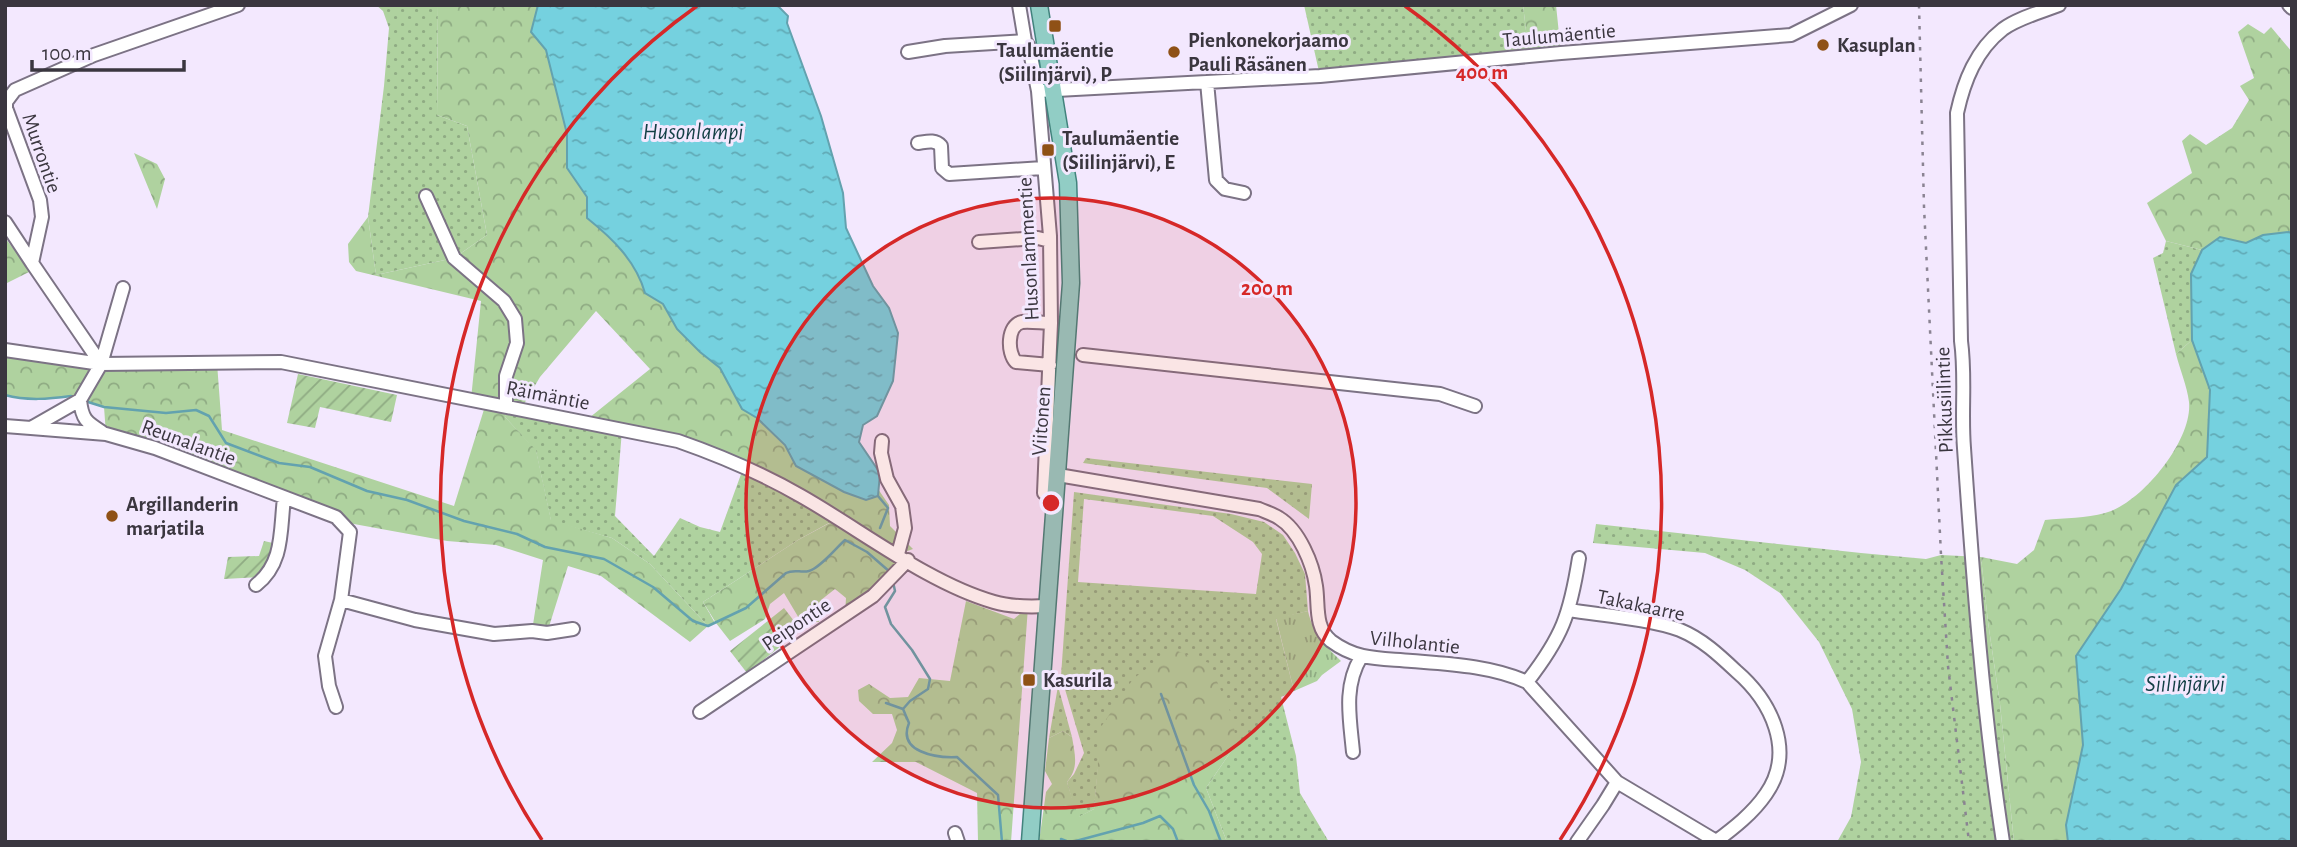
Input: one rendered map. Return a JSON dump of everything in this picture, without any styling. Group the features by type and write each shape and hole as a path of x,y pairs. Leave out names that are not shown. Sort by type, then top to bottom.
{"main road":[{"name":"Viitonen","path":"1030,842 1071,283 1068,183 1046,90 1039,5"}],"street":[{"name":"Murrontie","path":"32,263 42,217 40,200 6,108 6,102 15,90 94,55 238,5"},
{"name":"Husonlammentie","path":"1019,5 1025,41 1046,90 1043,168 1050,241 1051,323 1044,493"},
{"name":"Taulumäentie","path":"1046,90 1320,76 1561,53 1791,36 1851,5"},
{"name":"Pikkusiilintie","path":"2003,842 1982,674 1964,444 1965,368 1961,341 1957,113 1962,87 1986,46 2005,28 2059,5"},
{"path":"908,52 945,46 1025,41"},
{"path":"1207,82 1216,180 1225,189 1244,193"},
{"path":"918,143 939,143 942,168 949,174 1043,168"},
{"path":"426,196 454,258 504,301 515,319 517,344 506,376 506,406"},
{"path":"5,222 101,364"},
{"path":"979,242 1038,238 1050,241"},
{"path":"31,428 80,400 101,364 123,288"},
{"path":"1050,365 1016,362 1010,352 1011,335 1020,322 1051,323"},
{"name":"Räimäntie","path":"5,350 101,364 281,362 678,441 737,462 800,495 970,594 996,603 1028,607 1047,606"},
{"path":"1083,355 1440,394 1475,406"},
{"path":"80,400 81,411 87,423 106,434"},
{"name":"Reunalantie","path":"5,426 106,434 196,462 336,517 351,532 341,600 325,656 329,686 336,707"},
{"path":"882,442 881,453 887,479 902,506 905,528 903,557"},
{"name":"Vilholantie","path":"1058,475 1259,509 1281,518 1310,558 1317,588 1317,612 1328,639 1361,657 1484,669 1512,675 1527,682 1617,782 1716,841"},
{"path":"256,585 267,577 274,566 284,498"},
{"name":"Peipontie","path":"700,712 873,596 903,557"},
{"path":"1527,682 1556,641 1569,610 1579,558"},
{"path":"341,600 415,620 494,634 532,631 547,633 573,629"},
{"name":"Takakaarre","path":"1569,610 1678,629 1705,644 1748,682 1764,701 1777,730 1776,772 1768,793 1754,809 1716,841"},
{"path":"1353,752 1348,691 1353,670 1361,657"},
{"path":"1577,842 1617,782"}],"green space":[{"path":"376,5 438,5 437,115 467,126 487,235 454,258 376,275 368,217 389,28 383,11"},
{"path":"438,5 538,5 531,32 546,50 567,135 567,168 587,197 587,218 622,251 636,271 645,293 663,304 677,329 720,368 742,409 757,418 785,445 796,466 878,496 878,489 889,505 890,526 913,549 899,554 908,560 845,615 846,598 835,589 821,600 819,622 800,620 784,593 770,604 765,619 730,641 703,602 798,540 837,519 737,462 584,422 650,369 596,311 540,377 521,409 506,406 505,417 536,450 551,520 612,538 650,564 708,626 690,642 601,576 568,566 547,633 532,631 543,560 496,545 447,541 343,522 106,434 104,407 71,396 47,399 5,395 5,350 68,360 217,363 222,430 454,506 486,403 471,399 481,301 356,271 349,262 348,244 368,217 376,275 454,258 487,235 467,126 437,115"},
{"path":"1304,5 1523,5 1529,56 1320,76"},
{"path":"1523,5 1556,5 1561,53 1529,56"},
{"path":"2248,24 2264,34 2271,27 2292,52 2292,234 2289,232 2263,235 2246,243 2220,237 2202,250 2166,241 2147,203 2192,173 2182,141 2190,134 2206,145 2232,128 2249,100 2240,86 2254,78 2238,32"},
{"path":"134,153 157,164 165,179 157,209"},
{"path":"5,238 31,271 5,284"},
{"path":"2166,241 2202,250 2191,274 2192,340 2176,354 2153,258 2163,253"},
{"path":"2192,340 2210,390 2207,457 2176,485 2121,589 2076,656 2083,745 2066,825 2068,842 2014,842 1981,557 2017,564 2034,550 2045,520 2105,513 2134,497 2148,484 2174,451 2183,434 2189,402 2176,354"},
{"path":"298,374 397,395 391,422 320,407 315,428 287,423"},
{"path":"506,406 622,430 615,516 654,556 680,518 720,532 744,466 838,518 798,540 703,602 715,623 708,626 650,564 612,538 551,521 536,451 505,417"},
{"path":"1086,458 1312,484 1309,519 1267,488 1083,463"},
{"path":"1074,492 1231,514 1264,522 1283,535 1305,574 1308,611 1276,619 1294,691 1281,697 1296,756 1300,793 1329,842 1227,842 1206,788 1236,744 1102,727 1094,809 1077,818 1067,782 1084,753 1061,676","holes":["1084,499 1213,516 1253,542 1262,554 1256,594 1078,582"]},
{"path":"1596,524 1926,559 1941,555 1981,557 2014,842 1837,842 1851,817 1861,762 1852,709 1819,642 1780,593 1745,570 1705,553 1593,543"},
{"path":"264,541 273,543 267,569 259,577 224,579 228,557 259,556"},
{"path":"966,601 1014,619 1028,607 1011,842 978,842 977,793 916,762 872,762 892,743 897,730 892,714 873,714 859,701 858,690 869,684 890,698 908,697 919,678 950,681"},
{"path":"784,608 801,630 747,673 730,651"},
{"path":"1308,611 1316,633 1341,661 1317,681 1294,691 1276,618"},
{"path":"1172,649 1209,663 1233,718 1236,744 1206,788 1227,842 1039,842 1046,792 1052,784 1045,771 1049,738 1063,731 1072,737 1075,766 1067,782 1078,817 1094,809 1101,727 1133,679"},
{"path":"1058,686 1072,737 1063,731 1049,738"}],"water":[{"name":"Husonlampi","path":"538,5 777,5 788,16 787,23 821,116 843,193 846,228 873,286 889,308 898,333 893,381 877,416 863,425 859,442 880,473 878,496 866,500 844,492 796,466 785,445 757,418 742,409 720,368 677,329 663,304 645,293 636,271 622,251 587,218 587,197 567,168 567,134 546,50 531,32"},
{"name":"Siilinjärvi","path":"2289,232 2292,234 2292,842 2068,842 2066,825 2083,745 2076,656 2121,589 2176,485 2207,457 2210,390 2192,340 2191,274 2202,250 2220,237 2246,243 2263,235"}],"waterway":[{"path":"5,395 38,399 71,396"},
{"path":"88,402 104,407 166,413 196,410 209,416 226,443 279,463 310,467 367,491 407,500 464,521 517,534 545,547 604,559 653,587 693,621 708,626 746,608 786,573 813,569 845,540 867,552 890,572"},
{"path":"878,496 888,508 880,528"},
{"path":"893,582 895,591 885,607 891,624 930,679 928,689 903,709 909,723 908,741 913,747 929,754 957,757 998,795 1002,842"},
{"path":"1161,694 1194,785 1209,811 1221,842"},
{"path":"886,703 903,709"},
{"path":"1072,842 1160,816 1173,829 1178,842"},
{"path":"1061,839 1069,842"}],"railway":[{"path":"1919,5 1924,207 1941,555 1948,666 1969,842"}],"place":[{"name":"Taulumäentie (Siilinjärvi), P","path":"1055,26"},
{"name":"Kasuplan","path":"1823,45"},
{"name":"Pienkonekorjaamo Pauli Räsänen","path":"1174,52"},
{"name":"Taulumäentie (Siilinjärvi), E","path":"1048,150"},
{"name":"Argillanderin marjatila","path":"112,516"},
{"name":"Kasurila","path":"1029,680"}]}
